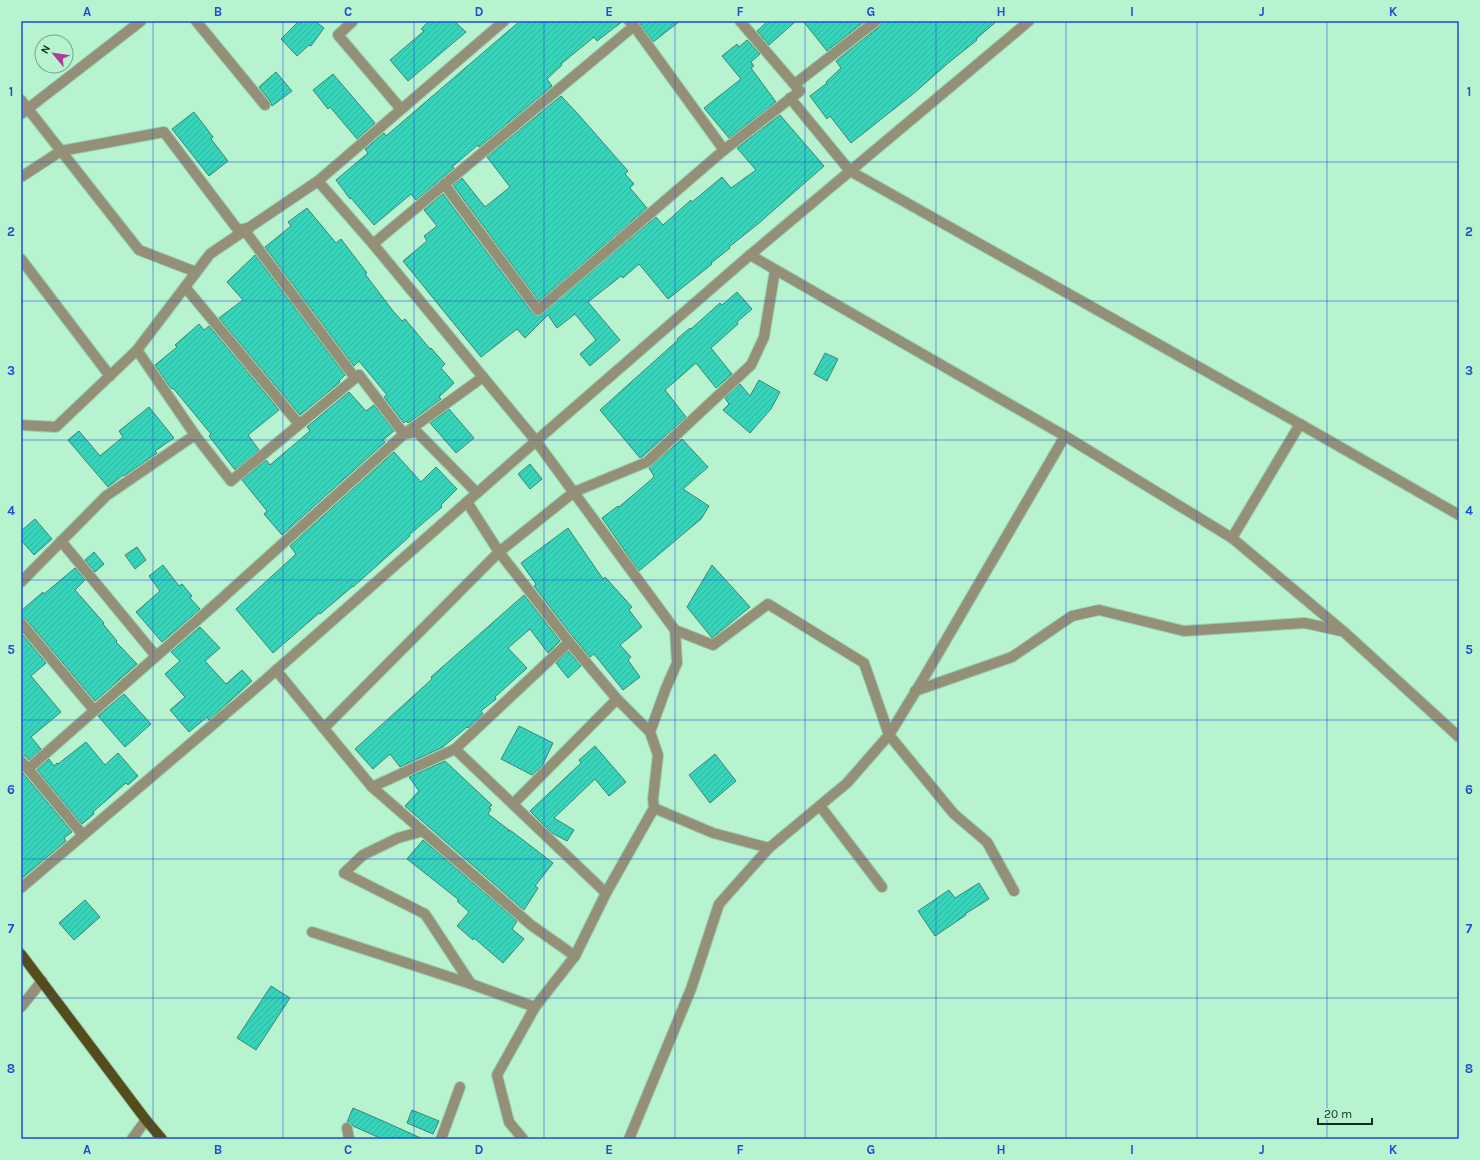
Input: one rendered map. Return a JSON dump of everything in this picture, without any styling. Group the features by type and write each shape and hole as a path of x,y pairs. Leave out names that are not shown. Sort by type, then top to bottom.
{"main road":[{"path":"21,954 146,1120 162,1139"}],"street":[{"path":"25,112 141,21"},
{"path":"196,21 265,105"},
{"path":"353,21 338,35 401,109"},
{"path":"21,425 56,427 136,350 210,254 318,181 504,21"},
{"path":"444,184 538,310 724,150 800,91 741,21"},
{"path":"795,84 876,21"},
{"path":"21,888 276,670 477,492 750,255 1029,21"},
{"path":"373,244 632,23 724,150"},
{"path":"790,98 850,171 1459,515"},
{"path":"21,100 25,112 61,151 139,250 196,272"},
{"path":"21,177 61,151 164,132 238,230 249,228"},
{"path":"318,181 373,244 536,441 675,630 713,646 768,604 864,663 890,735 954,814 987,842 1014,891"},
{"path":"249,228 245,231 355,378 359,375"},
{"path":"750,255 1065,436 1232,538 1343,631 1459,737"},
{"path":"21,259 110,376"},
{"path":"324,728 499,552 574,492 647,462 751,365 764,337 775,270"},
{"path":"185,287 299,424"},
{"path":"136,350 195,435 231,481 359,375"},
{"path":"359,375 404,434"},
{"path":"83,835 24,765 94,710 156,656 404,434 482,377"},
{"path":"1232,538 1300,424"},
{"path":"404,434 417,432 477,492"},
{"path":"21,582 106,496 195,435"},
{"path":"629,1139 691,989 719,904 769,848 847,783 890,735 1065,436"},
{"path":"467,502 499,552 569,642 617,699 650,732 658,755 653,798 654,808 606,893 574,956 535,1007 497,1075 509,1122 523,1139"},
{"path":"61,541 156,656"},
{"path":"915,691 1012,657 1072,616 1099,610 1184,631 1305,623 1343,631"},
{"path":"21,623 94,710"},
{"path":"650,732 677,663 675,630"},
{"path":"372,787 455,749 569,642"},
{"path":"276,670 372,787 531,925 574,956"},
{"path":"513,804 617,699"},
{"path":"455,749 606,893"},
{"path":"820,806 882,887"},
{"path":"654,808 713,833 769,848"},
{"path":"423,832 398,838 363,855 344,873 425,914 471,984"},
{"path":"312,932 471,984 535,1007"},
{"path":"21,1007 42,981"},
{"path":"441,1139 460,1087"},
{"path":"132,1139 146,1120"},
{"path":"347,1128 349,1139"}],"building":[{"path":"299,21 315,21 324,28 311,46 309,45 297,56 281,39"},
{"path":"429,21 454,21 466,32 408,81 390,60 424,31 421,29"},
{"path":"520,21 623,21 597,41 594,37 561,64 562,65 547,79 552,86 479,147 478,145 452,167 454,168 416,200 411,194 374,225 351,198 350,199 336,180 368,153 365,149 384,133 386,136"},
{"path":"638,21 680,21 653,42"},
{"path":"768,21 796,21 769,45 757,31"},
{"path":"803,21 865,21 827,51"},
{"path":"882,21 997,21 976,39 977,40 913,94 851,143 830,116 827,119 810,96 827,83 826,82 841,68 836,61 880,26"},
{"path":"747,40 760,54 751,62 754,66 751,68 776,102 729,138 704,108 741,79 722,56 737,44 739,47"},
{"path":"276,72 292,91 272,106 259,87"},
{"path":"333,74 375,123 357,139 330,107 328,109 313,90"},
{"path":"561,96 628,171 625,174 634,184 630,188 647,208 539,301 453,185 462,178 485,207 510,187 487,157"},
{"path":"194,112 213,137 211,139 228,161 209,176 172,129"},
{"path":"780,115 824,166 759,223 729,247 730,248 711,263 712,264 668,299 639,264 623,278 621,276 588,302 620,340 590,366 580,354 596,340 575,314 557,328 548,315 525,338 517,329 481,357 403,261 427,241 424,236 437,226 424,210 443,194 533,314 539,316 656,217 663,225 691,200 692,202 722,177 731,188 756,170 737,148"},
{"path":"307,208 336,243 341,239 393,311 402,321 405,319 430,349 431,348 445,364 441,368 454,383 439,397 441,399 408,423 406,421 404,423 384,397 387,395 359,361 354,366 265,247 291,226 288,222"},
{"path":"255,255 345,375 339,381 340,382 300,415 219,318 243,300 227,282"},
{"path":"737,292 752,309 737,322 738,324 711,348 732,374 716,388 696,363 665,390 686,417 640,458 600,410 678,340 677,339 690,328 691,329 720,303 722,305"},
{"path":"199,324 204,330 209,326 279,410 248,435 259,450 235,470 209,436 211,434 173,388 172,389 169,386 155,365 177,347 175,345"},
{"path":"825,353 838,359 827,381 814,374"},
{"path":"759,380 780,392 771,409 750,433 723,410 729,404 725,398 740,384 750,396"},
{"path":"349,392 366,411 374,405 394,431 383,440 385,442 282,535 264,514 267,511 242,480 266,460 270,465 310,431 307,427"},
{"path":"149,407 174,438 155,451 157,453 124,476 123,475 108,487 68,440 79,431 100,456 123,437 119,431"},
{"path":"449,409 474,438 456,453 430,423"},
{"path":"682,439 708,467 683,489 709,506 701,519 639,571 602,518 618,506 619,507 653,478 654,476 649,468"},
{"path":"394,452 421,482 436,467 457,489 441,505 442,507 409,535 410,536 353,587 320,614 319,613 273,653 236,609 296,554 290,546"},
{"path":"530,464 542,479 530,489 518,474"},
{"path":"35,519 52,539 34,555 21,540 21,531"},
{"path":"568,528 603,579 605,577 632,607 629,610 642,627 620,645 631,657 628,660 640,677 623,690 594,654 590,657 574,638 534,586 536,584 521,563"},
{"path":"137,547 146,560 135,569 125,555"},
{"path":"94,552 104,564 95,572 85,560"},
{"path":"163,565 179,586 182,584 192,596 190,598 200,609 162,642 136,612 160,591 149,576"},
{"path":"712,565 750,607 712,638 687,607"},
{"path":"75,568 85,580 75,590 104,623 103,624 117,641 116,642 137,664 95,701 26,619 21,617 21,611"},
{"path":"524,595 560,641 548,653 530,629 508,648 527,668 495,697 496,699 481,711 483,714 468,728 467,727 443,747 400,767 390,754 373,769 355,749 432,679 431,677"},
{"path":"200,627 220,648 205,661 226,684 242,670 252,681 209,720 207,717 189,732 170,710 185,697 165,674 180,661 171,652"},
{"path":"21,633 46,663 31,676 61,712 31,737 41,749 29,760 26,756 21,755"},
{"path":"568,651 581,666 568,678 556,663"},
{"path":"124,694 151,724 125,747 98,716"},
{"path":"519,726 553,743 542,766 532,775 501,759"},
{"path":"86,742 105,765 118,753 138,776 128,785 126,783 93,812 94,814 82,824 37,770 49,759 54,766 57,763 58,764"},
{"path":"595,746 626,782 609,796 595,779 554,818 574,830 567,841 552,833 530,811 581,763 579,760"},
{"path":"715,754 736,781 710,803 689,775"},
{"path":"445,761 492,805 489,808 491,809 488,814 509,830 508,832 510,830 553,863 535,886 538,888 524,910 405,806 419,791 409,777"},
{"path":"21,771 72,832 64,838 66,841 21,879"},
{"path":"423,840 517,921 512,929 524,939 503,963 474,938 473,940 457,926 469,912 457,901 459,900 407,859"},
{"path":"979,883 989,899 935,936 918,911 949,890 955,898"},
{"path":"85,900 100,917 74,940 59,923"},
{"path":"271,986 290,998 256,1050 237,1038"},
{"path":"353,1108 423,1139 382,1139 347,1122"},
{"path":"412,1110 439,1121 433,1134 407,1123"}]}
